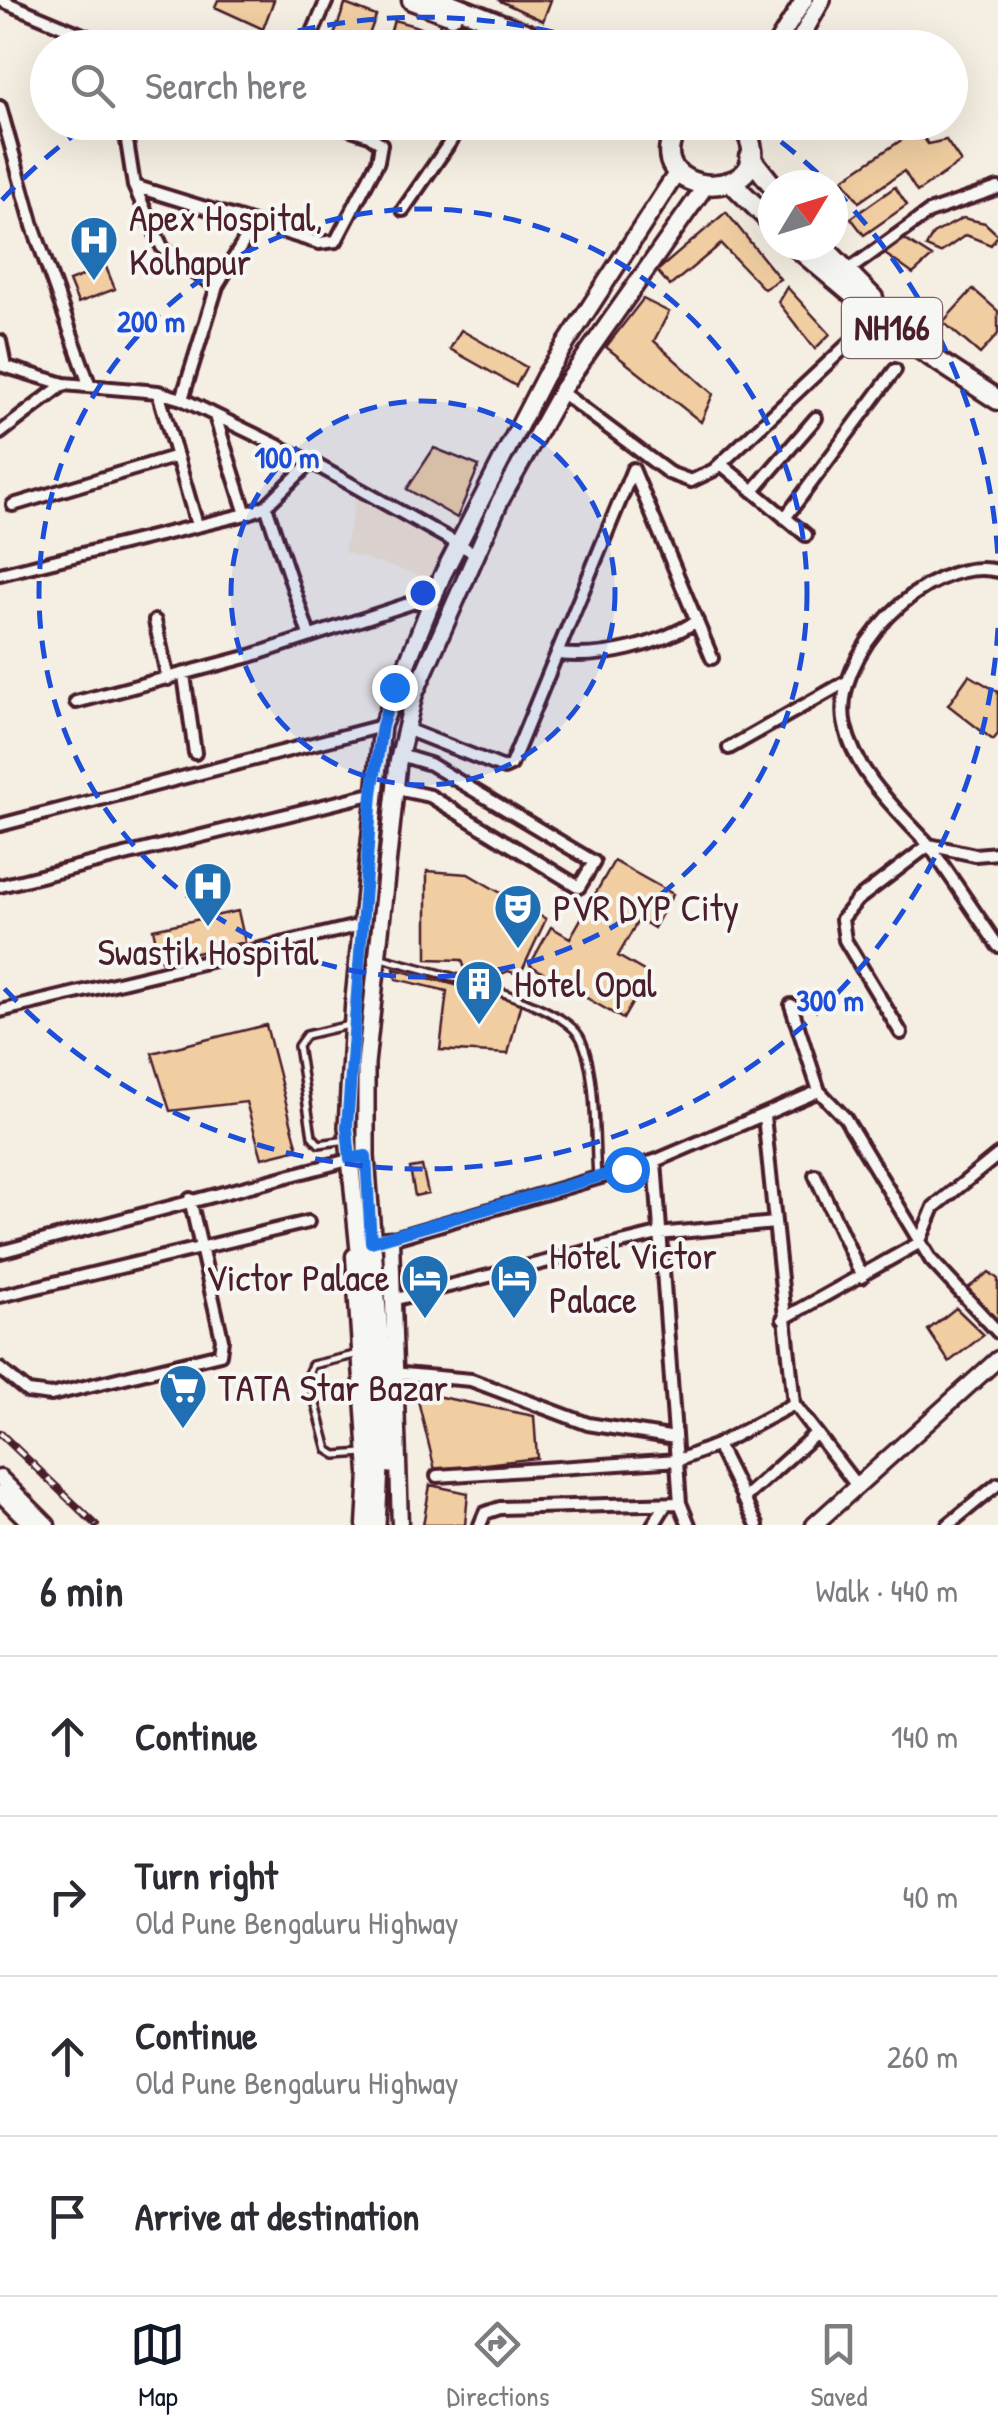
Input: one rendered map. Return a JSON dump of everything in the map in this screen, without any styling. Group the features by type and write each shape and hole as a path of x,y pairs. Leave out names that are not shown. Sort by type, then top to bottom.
{"highway":[{"path":"412,0 484,30"},
{"path":"440,0 516,30"},
{"path":"674,140 671,147 678,171 704,188 732,183 750,157"},
{"path":"748,140 750,157 760,170"},
{"path":"732,183 758,209"},
{"name":"NH166","path":"812,260 878,316 998,400"},
{"name":"NH166","path":"834,260 891,314 998,388"}],"main road":[{"path":"785,30 804,0"},
{"path":"805,30 822,0"},
{"path":"358,1158 348,1140 352,1024 372,794 382,726 432,596 545,376 678,171"},
{"path":"388,1525 390,1470 358,1158 376,956 400,755 414,695 476,554 561,392 704,188"},
{"path":"367,1244 380,1467 377,1525"}],"street":[{"path":"0,0 71,30"},
{"path":"314,30 327,0"},
{"path":"0,106 34,226 89,384"},
{"path":"127,140 134,186 169,256 217,286"},
{"path":"134,186 319,243 342,236 378,161 381,144 376,140"},
{"path":"403,210 452,140"},
{"path":"845,272 929,212 998,188"},
{"path":"182,399 217,286 254,225"},
{"path":"561,392 680,480 701,478 721,464 878,316"},
{"path":"0,341 2,366 64,384 158,392 182,399 311,462 476,554"},
{"path":"785,518 895,370"},
{"path":"0,432 64,384"},
{"path":"158,392 197,525"},
{"path":"214,416 246,514"},
{"path":"753,491 816,418"},
{"path":"13,505 176,456"},
{"path":"0,574 246,514 266,506 311,462"},
{"path":"721,464 806,535"},
{"path":"406,729 504,768 511,765 633,469 712,658"},
{"path":"266,506 309,636"},
{"path":"729,748 844,683 874,637 919,588 951,572 998,571"},
{"path":"76,702 184,675 432,596"},
{"path":"155,620 168,679"},
{"path":"558,654 578,656 630,648 697,621"},
{"path":"184,675 194,752"},
{"path":"844,683 843,721 861,768 929,845 998,946"},
{"path":"0,824 382,726"},
{"path":"398,789 430,796 578,887 594,862 430,764 400,755"},
{"path":"0,886 372,794"},
{"path":"901,1033 845,940 842,919 857,900 929,845 976,854 998,853"},
{"path":"0,1011 361,926"},
{"path":"791,1005 819,1090 846,1118 919,1242 998,1332"},
{"path":"365,1525 367,1452 354,1288 367,1244 655,1161 819,1090"},
{"path":"764,1116 794,1404 814,1436 857,1486"},
{"path":"783,1319 919,1242 934,1207 998,1155"},
{"path":"0,1252 190,1199 358,1158"},
{"path":"655,1161 680,1503 689,1525"},
{"path":"815,1175 862,1277"},
{"path":"0,1369 28,1392 51,1396 220,1354 222,1338 190,1199"},
{"path":"0,1296 308,1222"},
{"path":"392,1300 658,1234 775,1224"},
{"path":"390,1238 400,1525"},
{"path":"814,1525 998,1359"},
{"path":"392,1373 471,1380 588,1424 652,1438 675,1438"},
{"path":"437,1476 679,1460 794,1404"},
{"path":"744,1498 814,1436"},
{"path":"716,1445 757,1525"},
{"path":"0,1478 47,1525"},
{"path":"948,1525 998,1484"},
{"path":"0,1493 32,1525"},
{"path":"480,1525 485,1513 500,1508 680,1503"},
{"path":"653,1525 666,1504"}],"lane":[{"path":"376,956 544,1007 572,1024 583,1042 588,1072 597,1177"},
{"path":"348,1140 319,1144 312,1136 298,1046 306,1036 352,1024"},
{"path":"359,1354 312,1365 308,1374 328,1450 336,1454 367,1452"}],"shaded area":[{"path":"357,492 446,543 434,580 344,552"}],"building":[{"path":"218,0 274,0 263,29 215,7"},
{"path":"498,0 551,0 543,21"},
{"path":"345,4 376,16 371,30 336,30"},
{"path":"443,15 481,30 438,30"},
{"path":"394,20 429,30 391,30"},
{"path":"902,140 925,140 928,144 946,140 961,162 917,192 904,171 859,202 848,186 848,176"},
{"path":"895,187 907,205 864,235 851,218"},
{"path":"726,212 758,252 758,260 765,260 780,279 764,289 721,244 670,286 657,271"},
{"path":"963,218 985,223 998,235 991,245 966,235 940,253 926,247 933,234"},
{"path":"899,236 932,257 913,274 885,254"},
{"path":"106,267 115,289 78,303 69,281"},
{"path":"787,287 830,334 815,349 778,302"},
{"path":"973,289 998,311 998,334 980,354 943,322"},
{"path":"643,299 669,312 654,341 713,394 701,422 606,347"},
{"path":"461,330 526,367 516,386 450,349"},
{"path":"434,448 479,466 457,518 407,489"},
{"path":"969,675 998,692 998,734 993,740 948,705"},
{"path":"614,861 673,894 654,928 639,919 618,956 649,974 623,1019 530,965 551,927 570,938"},
{"path":"427,871 468,874 546,919 520,975 508,971 483,982 466,972 462,960 427,959"},
{"path":"238,911 245,942 161,961 153,929"},
{"name":"Hotel Opal","path":"394,969 521,1002 508,1054 440,1050 447,991 396,979"},
{"path":"266,1025 298,1149 262,1158 246,1102 170,1111 152,1053"},
{"path":"422,1166 428,1193 415,1196 410,1168"},
{"path":"989,1272 998,1279 998,1321 968,1288"},
{"path":"956,1308 984,1335 949,1362 928,1330"},
{"path":"416,1392 534,1416 537,1458 435,1470"},
{"path":"430,1485 468,1493 465,1525 423,1525"}],"railway":[{"path":"0,1433 96,1525"}],"place":[{"name":"Apex Hospital, Kolhapur","path":"94,282"},
{"name":"Swastik Hospital","path":"208,928"},
{"name":"PVR DYP City","path":"518,950"},
{"name":"Hotel Opal","path":"479,1026"},
{"name":"Victor Palace","path":"425,1320"},
{"name":"Hotel Victor Palace","path":"514,1320"},
{"name":"TATA Star Bazar","path":"183,1430"}],"route":[{"path":"394,687 382,726 372,794 347,1127 350,1159 366,1156 371,1242 626,1169"}]}
